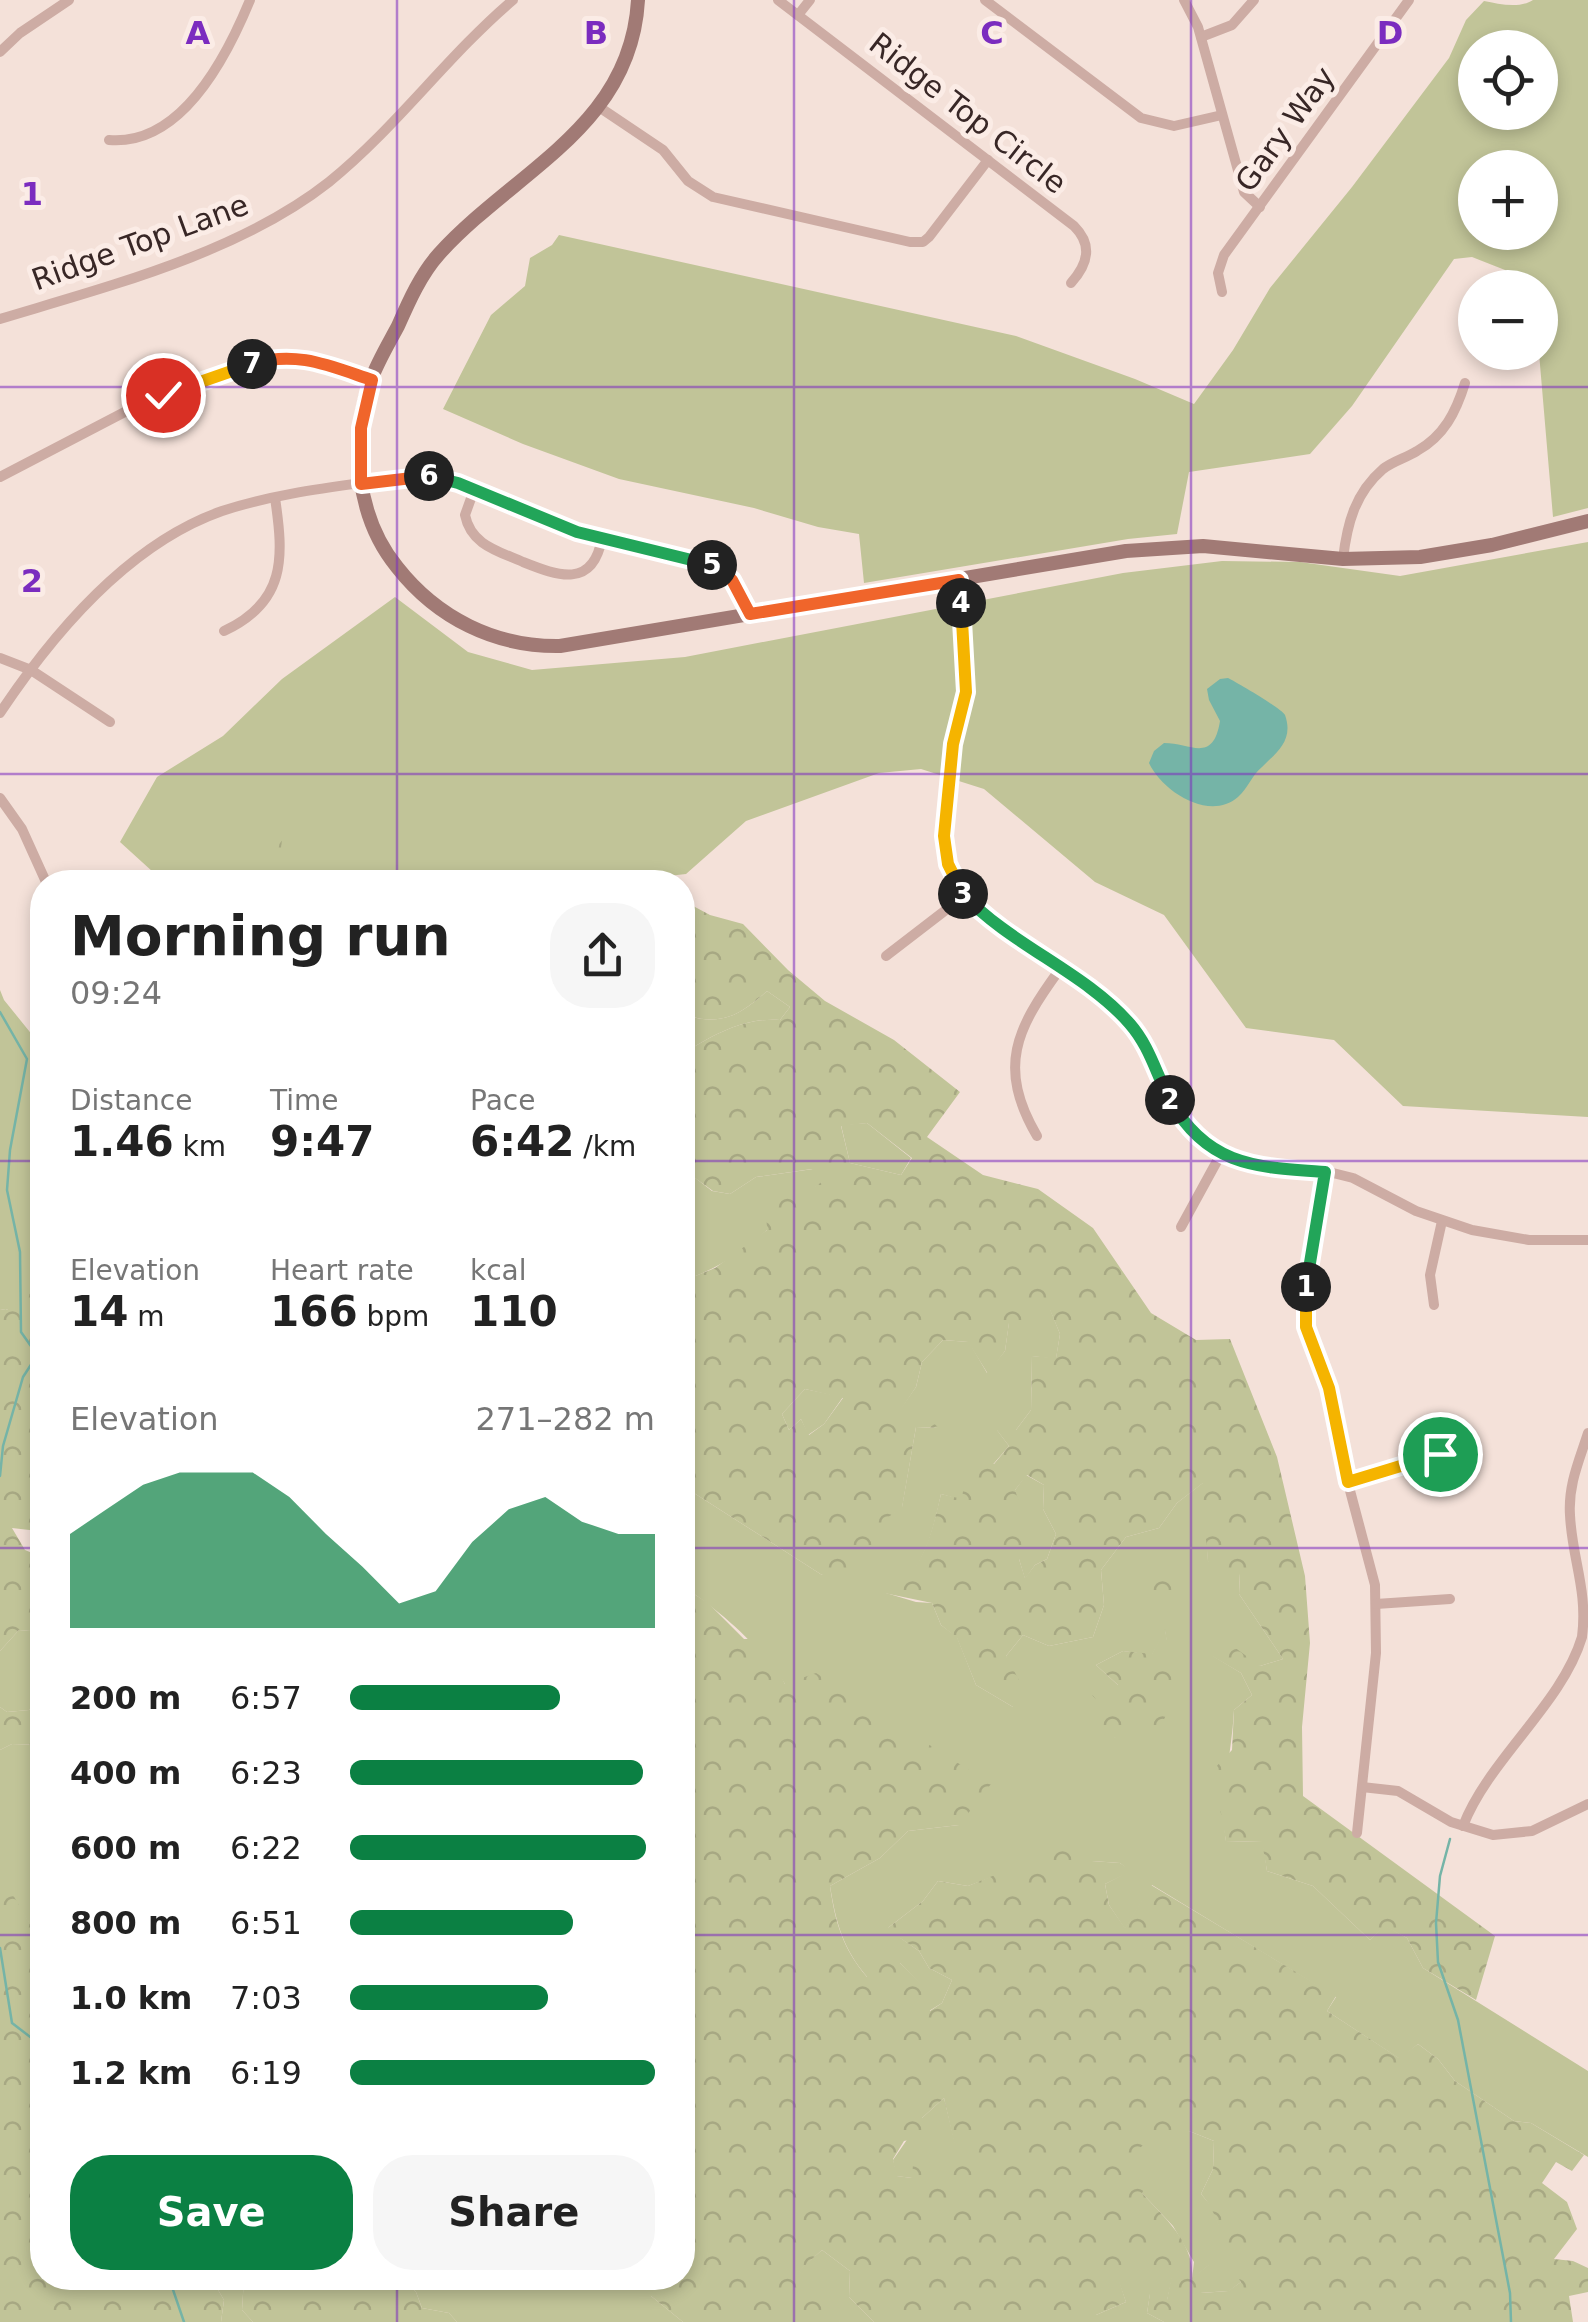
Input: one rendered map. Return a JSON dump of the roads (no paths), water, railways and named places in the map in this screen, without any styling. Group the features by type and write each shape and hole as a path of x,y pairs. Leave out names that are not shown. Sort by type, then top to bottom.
{"main road":[{"path":"638,0 630,46 600,106 575,134 430,264 372,380 361,428 361,484 373,527 388,557 437,608 495,637 526,645 586,644 1160,548 1237,547 1343,559 1420,557 1460,552 1588,521"}],"street":[{"path":"0,52 20,33 69,0"},
{"path":"109,140 147,135 185,106 224,58 250,0"},
{"name":"Ridge Top Lane","path":"0,320 207,250 280,215 331,180 513,0"},
{"name":"Ridge Top Circle","path":"778,0 1082,235 1087,243 1085,261 1071,283"},
{"path":"798,15 810,0"},
{"path":"985,0 1141,118 1174,126 1222,115"},
{"path":"1184,0 1200,37 1244,192 1260,207"},
{"path":"1200,37 1232,24 1254,0"},
{"name":"Gary Way","path":"1222,292 1218,283 1220,264 1409,0"},
{"path":"600,106 663,150 688,181 713,197 910,242 923,242 929,237 988,160"},
{"path":"0,478 142,404 261,362 311,360 372,380"},
{"path":"1343,559 1350,518 1365,488 1391,463 1438,436 1453,416 1464,383"},
{"path":"0,713 31,670 87,606 142,554 206,518 275,498 361,484 427,476 474,490 552,524 712,565 735,584 750,614"},
{"path":"474,490 466,515 474,535 489,547 549,572 570,576 584,571 598,557 602,538"},
{"path":"224,632 257,610 277,577 282,550 275,498"},
{"path":"959,580 967,681 950,765 944,836 948,864 964,896 1132,1025 1176,1110 1197,1134 1222,1152 1262,1168 1325,1172 1365,1183 1442,1221 1513,1238 1588,1240"},
{"path":"0,658 31,670 110,722"},
{"path":"0,798 22,829 41,870"},
{"path":"886,956 964,896"},
{"path":"1038,1136 1020,1103 1015,1054 1025,1020 1060,969"},
{"path":"1181,1227 1222,1152"},
{"path":"1325,1172 1304,1315 1329,1388 1348,1482 1373,1570 1376,1604 1376,1652 1356,1834"},
{"path":"1434,1304 1430,1275 1442,1221"},
{"path":"1462,1826 1475,1798 1567,1669 1583,1632 1586,1590 1569,1512 1572,1477 1588,1433"},
{"path":"1348,1482 1440,1454"},
{"path":"1376,1604 1450,1599"},
{"path":"1362,1787 1398,1791 1462,1826 1492,1834 1545,1827 1588,1804"}],"water":[{"path":"1228,678 1285,715 1286,738 1238,797 1226,804 1201,805 1175,793 1149,763 1154,751 1164,743 1200,748 1212,743 1220,721 1207,689"}],"waterway":[{"path":"0,1012 27,1059 10,1150 7,1190 20,1252 21,1332 30,1345"},
{"path":"0,1476 3,1446 23,1377 30,1366"},
{"path":"1450,1839 1440,1876 1438,1962 1458,2020 1510,2293 1511,2322"},
{"path":"0,1948 12,2023 30,2037"},
{"path":"173,2290 184,2322"}]}
